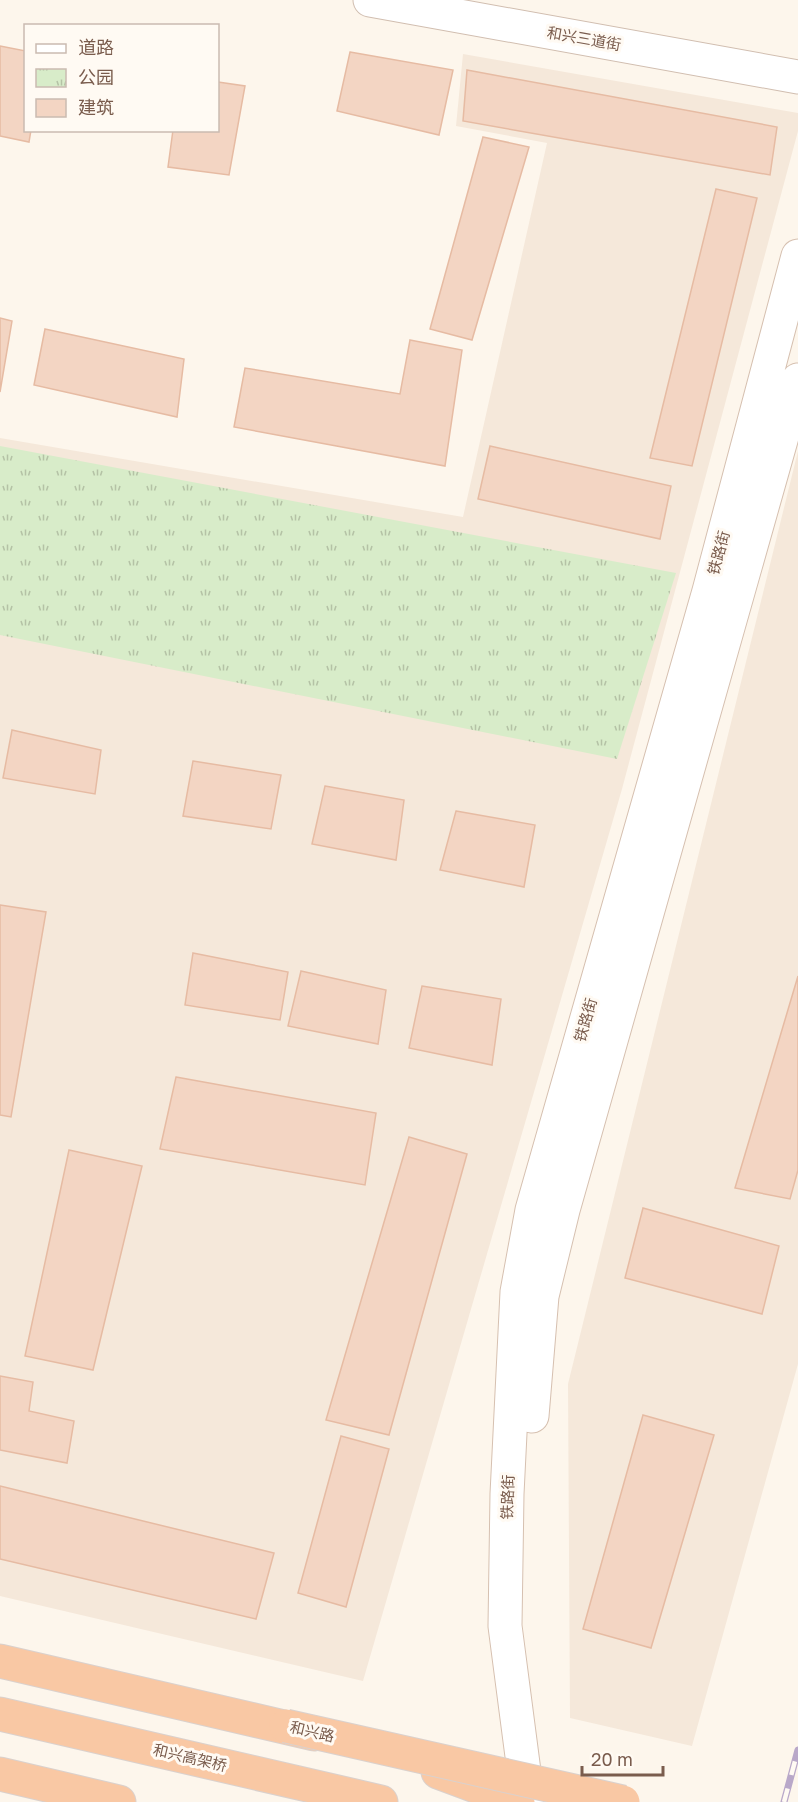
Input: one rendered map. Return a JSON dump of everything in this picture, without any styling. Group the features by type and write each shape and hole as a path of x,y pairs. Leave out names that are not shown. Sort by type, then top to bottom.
{"highway":[{"name":"和兴路","path":"0,1661 623,1802"},
{"name":"和兴高架桥","path":"0,1714 381,1802"},
{"path":"286,1726 454,1777 518,1802"},
{"path":"0,1774 119,1802"}],"main road":[{"name":"和兴三道街","path":"370,0 798,77"},
{"name":"铁路街","path":"528,1802 505,1626 507,1494 517,1292 532,1210 709,591 798,256"},
{"name":"铁路街","path":"548,1802 528,1653 529,1451 542,1296 563,1210 798,380"}],"shaded area":[{"path":"463,54 798,113 798,131 622,789 363,1681 0,1596 0,438 463,517 547,143 456,126"},
{"path":"798,451 798,1364 692,1746 570,1718 568,1384"}],"green space":[{"path":"0,446 676,573 617,759 0,635"}],"building":[{"path":"0,46 24,51 24,132 31,132 29,142 0,136"},
{"path":"350,52 453,70 439,135 337,111"},
{"path":"467,70 777,127 770,175 463,121"},
{"path":"219,82 245,86 229,175 168,167 173,132 219,132"},
{"path":"483,137 529,147 472,340 430,329"},
{"path":"716,189 757,198 692,466 650,458"},
{"path":"0,318 12,321 0,392"},
{"path":"45,329 184,359 177,417 34,385"},
{"path":"410,340 462,350 445,466 234,427 245,368 400,394"},
{"path":"490,446 671,486 660,539 478,499"},
{"path":"12,730 101,750 95,794 3,778"},
{"path":"193,761 281,775 271,829 183,816"},
{"path":"325,786 404,800 396,860 312,844"},
{"path":"456,811 535,825 524,887 440,870"},
{"path":"0,905 46,912 11,1117 0,1115"},
{"path":"193,953 288,972 280,1020 185,1005"},
{"path":"301,971 386,990 378,1044 288,1026"},
{"path":"798,976 798,1170 790,1199 735,1188"},
{"path":"422,986 501,999 492,1065 409,1048"},
{"path":"176,1077 376,1113 365,1185 160,1149"},
{"path":"409,1137 467,1154 389,1435 326,1420"},
{"path":"69,1150 142,1166 93,1370 25,1356"},
{"path":"643,1208 779,1246 762,1314 625,1278"},
{"path":"0,1376 33,1382 29,1411 74,1421 67,1463 0,1450"},
{"path":"643,1415 714,1435 651,1648 583,1629"},
{"path":"341,1436 389,1449 346,1607 298,1593"},
{"path":"0,1486 274,1553 256,1619 0,1559"}],"railway":[{"path":"784,1802 798,1750"}]}
